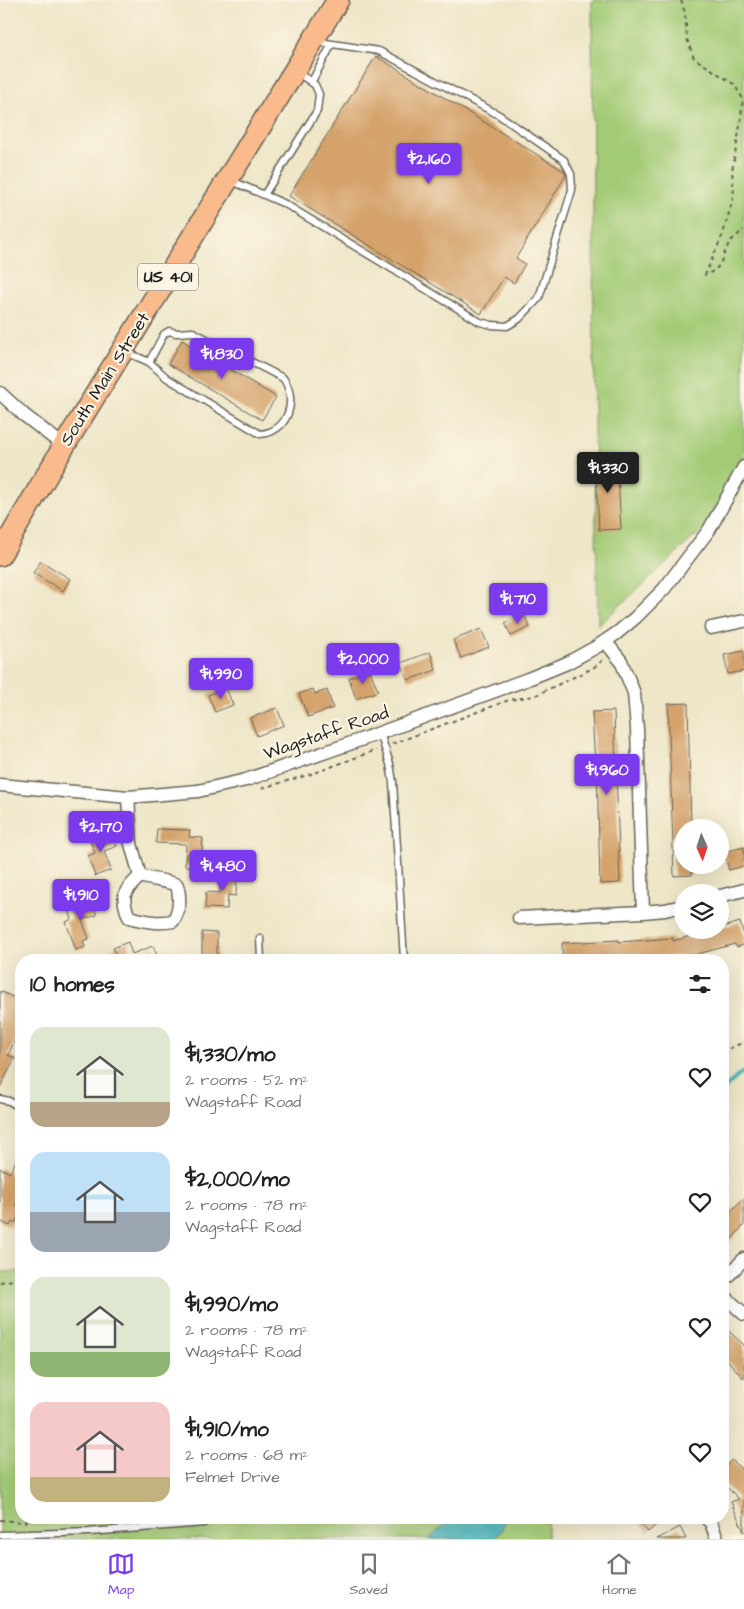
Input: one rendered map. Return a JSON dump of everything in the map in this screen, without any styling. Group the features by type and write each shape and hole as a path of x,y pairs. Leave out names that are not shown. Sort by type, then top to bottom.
{"highway":[{"name":"South Main Street","path":"0,555 64,446 228,179 303,76 323,41 338,0"}],"street":[{"path":"0,393 24,415 64,446"},
{"name":"Wagstaff Road","path":"0,785 128,797 198,791 246,780 380,733 567,663 605,641 635,618 664,589 709,530 744,467"},
{"path":"711,628 744,621"},
{"path":"605,641 621,661 634,693 637,729 643,912"},
{"path":"128,797 131,844 140,876"},
{"path":"140,876 168,881 177,885 180,894 179,912 173,921 163,923 129,917 124,904 126,891 140,876"},
{"path":"729,894 744,890"},
{"path":"519,918 643,912 674,908"},
{"path":"729,1275 744,1259"},
{"path":"729,1300 744,1314"},
{"path":"711,1524 717,1539"}],"lane":[{"path":"228,179 285,204 480,322 507,326 519,319 539,298 572,190 572,174 564,160 499,116 379,52 323,41"},
{"path":"264,195 317,111 319,94 315,84 303,76"},
{"path":"123,351 149,362 166,376 260,434 267,434 276,429 285,420 290,409 289,386 283,378 193,332 176,333 169,331 164,334 149,362"},
{"path":"380,733 390,764 393,782 404,954"},
{"path":"260,938 261,954"},
{"path":"0,1099 15,1104"},
{"path":"0,1535 89,1532 204,1524"}],"path":[{"path":"681,0 685,13 687,39 694,58 734,84 742,99 740,126 732,171 734,195 723,234 705,275 716,271 729,244 744,230"},
{"path":"394,743 509,700 534,696 602,662"},
{"path":"262,788 312,774 371,752"},
{"path":"729,1049 744,1042"},
{"path":"0,1282 15,1280"},
{"path":"0,1520 15,1521"}],"green space":[{"path":"592,0 744,0 744,462 706,526 598,626 594,430"},
{"path":"15,1271 15,1524 547,1524 547,1539 0,1539 0,1272"}],"water":[{"path":"446,1524 504,1524 501,1531 492,1539 429,1539"}],"building":[{"path":"376,56 564,171 566,175 516,258 525,264 514,283 504,277 481,314 289,196"},
{"path":"182,340 276,397 262,420 168,364"},
{"path":"617,458 621,529 599,530 595,459"},
{"path":"41,561 70,579 63,591 33,573"},
{"path":"524,614 530,627 511,636 505,623"},
{"path":"481,629 489,647 461,658 453,640"},
{"path":"744,651 744,671 728,674 724,655"},
{"path":"430,652 436,670 408,680 401,663"},
{"path":"370,670 378,691 356,699 349,678"},
{"path":"226,688 233,705 215,712 208,695"},
{"path":"313,689 315,694 327,690 333,708 308,717 299,694"},
{"path":"688,703 691,819 674,819 674,874 692,875 674,876 668,704"},
{"path":"277,708 284,725 257,736 250,718"},
{"path":"614,711 620,883 600,884 597,765 595,765 592,712"},
{"path":"157,829 190,830 189,837 203,838 201,867 185,866 186,844 156,843"},
{"path":"111,832 117,846 104,851 111,870 95,876 88,856 95,853 90,841"},
{"path":"744,847 744,866 729,870 729,851"},
{"path":"221,871 237,872 236,896 228,895 227,909 205,908 206,892 220,893"},
{"path":"97,898 100,907 94,909 97,915 82,920 89,939 83,941 85,947 76,950 66,922 72,919 68,908"},
{"path":"740,922 744,935 744,945 736,947 735,944 698,954 563,954 562,943 619,940 619,942 673,938 673,941 680,939 729,939 729,925"},
{"path":"202,932 217,933 217,954 202,954"},
{"path":"128,942 132,954 116,954 113,948"},
{"path":"153,946 156,954 132,954"},
{"path":"0,991 15,998 15,1040 8,1055 15,1058 0,1088"},
{"path":"15,1163 15,1223 12,1222 10,1226 0,1221 0,1168 10,1173"},
{"path":"744,1198 744,1225 729,1242 729,1214"},
{"path":"729,1331 744,1345 744,1379 729,1362"},
{"path":"732,1460 744,1472 744,1532 731,1502 739,1499 729,1489 729,1463"},
{"path":"641,1524 657,1524 648,1532"},
{"path":"680,1527 686,1539 657,1539"}],"waterway":[{"path":"729,1084 744,1072"}]}
